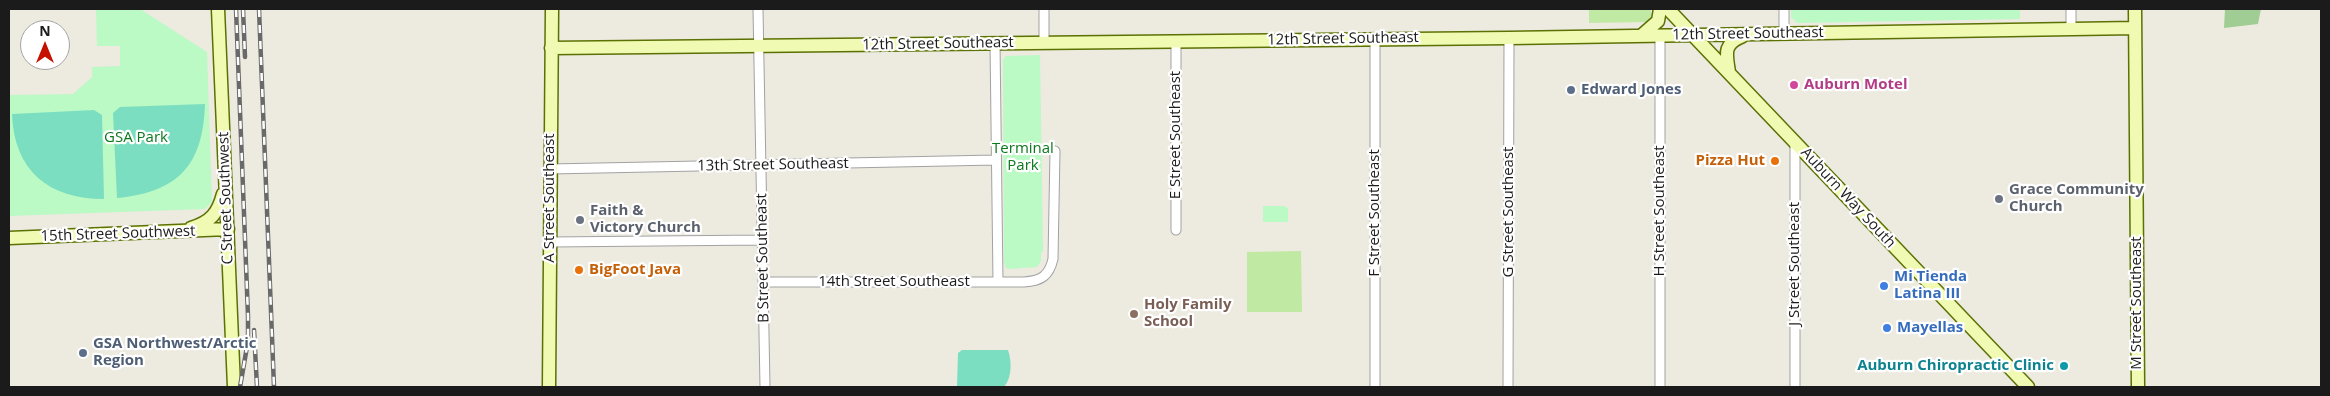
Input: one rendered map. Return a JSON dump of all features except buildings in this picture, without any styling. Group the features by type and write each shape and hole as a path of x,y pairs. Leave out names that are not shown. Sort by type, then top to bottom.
{"main road":[{"name":"C Street Southwest","path":"218,9 234,387"},
{"name":"A Street Southeast","path":"549,387 552,9"},
{"path":"1642,35 1658,20 1660,9"},
{"name":"Auburn Way South","path":"1668,9 2028,387"},
{"name":"M Street Southeast","path":"2136,9 2138,387"},
{"name":"12th Street Southeast","path":"551,48 1509,38 2135,28"},
{"path":"1728,72 1728,46 1736,39 1748,34"},
{"path":"179,231 198,226 212,218 220,205 226,181"},
{"name":"15th Street Southwest","path":"9,238 228,230"}],"street":[{"name":"B Street Southeast","path":"758,9 765,387"},
{"path":"1044,9 1044,43"},
{"path":"1784,9 1784,33"},
{"path":"2071,9 2071,29"},
{"name":"H Street Southeast","path":"1660,35 1660,387"},
{"name":"G Street Southeast","path":"1508,387 1509,38"},
{"name":"F Street Southeast","path":"1375,39 1375,387"},
{"name":"E Street Southeast","path":"1176,41 1176,230"},
{"path":"995,43 998,282"},
{"name":"J Street Southeast","path":"1795,142 1796,387"},
{"name":"14th Street Southeast","path":"764,282 1024,282 1043,278 1052,265 1055,151"},
{"name":"13th Street Southeast","path":"550,169 996,160"},
{"path":"550,242 763,240"}],"green space":[{"name":"GSA Park","path":"96,9 140,9 207,52 212,202 205,209 9,216 9,95 73,94 92,77 92,67 120,66 120,46 97,46"},
{"path":"1589,9 1650,9 1653,18 1648,22 1589,23"},
{"path":"1791,9 2020,9 2020,19 1797,23 1791,17"},
{"path":"2225,9 2261,9 2258,24 2224,28"},
{"name":"Terminal Park","path":"1040,55 1043,252 1041,252 1041,261 1037,267 1009,269 1006,268 1004,262 1003,60 1006,56"},
{"path":"205,104 199,144 183,172 171,182 156,190 117,198 113,113 120,107"},
{"path":"94,110 102,115 104,199 84,198 67,194 51,187 38,178 27,166 19,151 14,134 12,114"},
{"path":"1263,206 1285,206 1288,209 1288,222 1263,222"},
{"path":"1301,251 1302,312 1247,312 1247,252"},
{"path":"962,350 1008,350 1010,359 1009,379 1004,387 957,387 958,353"}],"railway":[{"path":"236,9 248,316 248,341 240,387"},
{"path":"243,9 245,57"},
{"path":"259,9 274,387"},
{"path":"254,330 257,387"}],"place":[{"name":"Auburn Motel","path":"1794,85"},
{"name":"Edward Jones","path":"1571,90"},
{"name":"Pizza Hut","path":"1775,161"},
{"name":"Grace Community Church","path":"1999,199"},
{"name":"Faith & Victory Church","path":"580,220"},
{"name":"BigFoot Java","path":"579,270"},
{"name":"Mi Tienda Latina III","path":"1884,286"},
{"name":"Holy Family School","path":"1134,314"},
{"name":"Mayellas","path":"1887,328"},
{"name":"GSA Northwest/Arctic Region","path":"83,353"},
{"name":"Auburn Chiropractic Clinic","path":"2064,366"}]}
